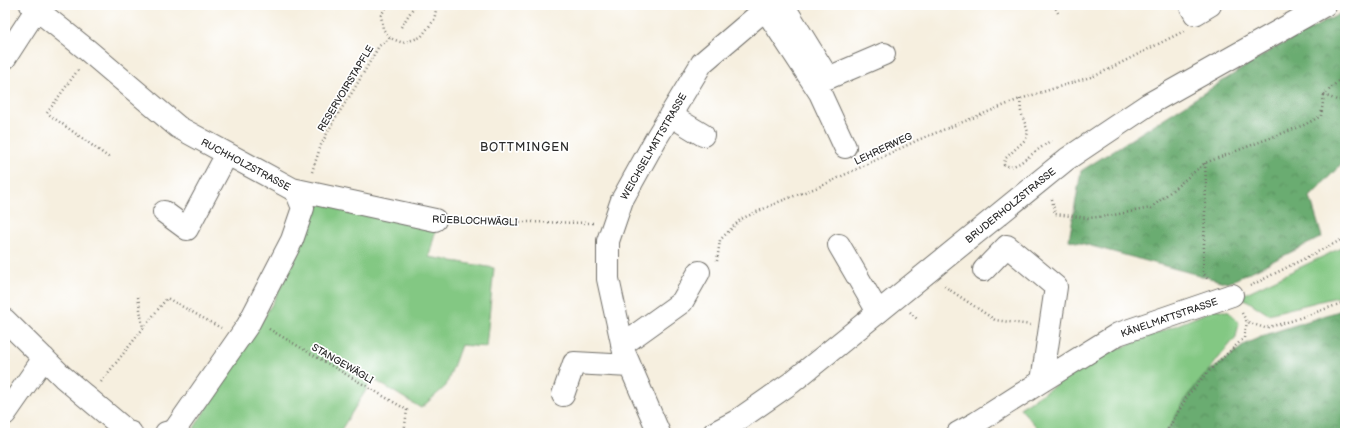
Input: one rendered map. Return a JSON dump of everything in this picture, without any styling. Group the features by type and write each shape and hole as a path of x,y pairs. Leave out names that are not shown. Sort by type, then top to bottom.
{"street":[{"name":"BRUDERHOLZSTRASSE","path":"714,433 740,428 791,383 1067,159 1149,104 1325,5"},
{"path":"773,6 828,78 884,54"},
{"path":"773,6 820,93 845,147"},
{"name":"WEICHSELMATTSTRASSE","path":"659,433 622,345 608,278 608,241 622,200 670,115 702,63 773,6"},
{"path":"5,58 34,7"},
{"name":"RUCHHOLZSTRASSE","path":"34,7 178,127 296,191 303,208 292,240 252,319 174,431 166,433"},
{"path":"670,115 703,135"},
{"path":"164,212 187,229 227,154"},
{"name":"RÜEBLOCHWÄGLI","path":"292,189 435,220"},
{"path":"839,245 878,312"},
{"path":"984,270 1007,246 1056,286 1042,380"},
{"path":"622,345 682,302 708,267"},
{"name":"KÄNELMATTSTRASSE","path":"958,433 1118,334 1226,297"},
{"path":"5,320 63,377 131,433"},
{"path":"5,414 44,358"},
{"path":"563,395 574,363 630,366"}],"path":[{"path":"388,5 381,15 383,29 390,38 404,43 421,37 434,20 437,5"},
{"path":"401,27 415,5"},
{"path":"1054,5 1058,13"},
{"name":"LEHRERWEG","path":"708,267 720,240 741,219 781,201 821,186 918,140 1013,102 1097,75 1188,29 1198,8"},
{"name":"RESERVOIRSTAPFLE","path":"292,189 312,174 321,145 334,120 379,46 390,38"},
{"path":"91,53 47,113 111,159"},
{"path":"1052,199 1055,214 1088,218 1151,208 1205,163 1321,116 1324,95 1338,81 1345,71"},
{"path":"1324,95 1337,100 1345,100"},
{"path":"1205,163 1206,184 1203,272 1247,322 1266,328 1292,321 1345,302"},
{"name":"RÜEBLOCHWÄGLI","path":"435,220 476,222 614,223"},
{"path":"1226,297 1345,238"},
{"path":"925,273 995,320 1050,327"},
{"path":"138,297 143,328"},
{"path":"89,398 167,298 239,338"},
{"name":"STANGEWÄGLI","path":"252,319 407,410 404,433"},
{"path":"1166,433 1188,395 1204,375 1244,338 1247,322"}],"green space":[{"path":"1345,11 1345,160 1310,197 1322,237 1228,283 1069,240 1081,171 1273,49"},
{"path":"313,195 436,228 429,257 494,268 486,347 461,345 446,386 421,408 373,379 339,433 200,433 194,428 272,304 299,251"},
{"path":"1345,246 1345,295 1268,314 1240,296"},
{"path":"1216,309 1229,312 1239,323 1236,337 1217,360 1165,433 1042,433 1020,408 1099,357"},
{"path":"1345,309 1345,433 1166,433 1188,395 1205,375 1247,343 1268,334"}],"district":[{"name":"BOTTMINGEN","path":"525,147"}]}
